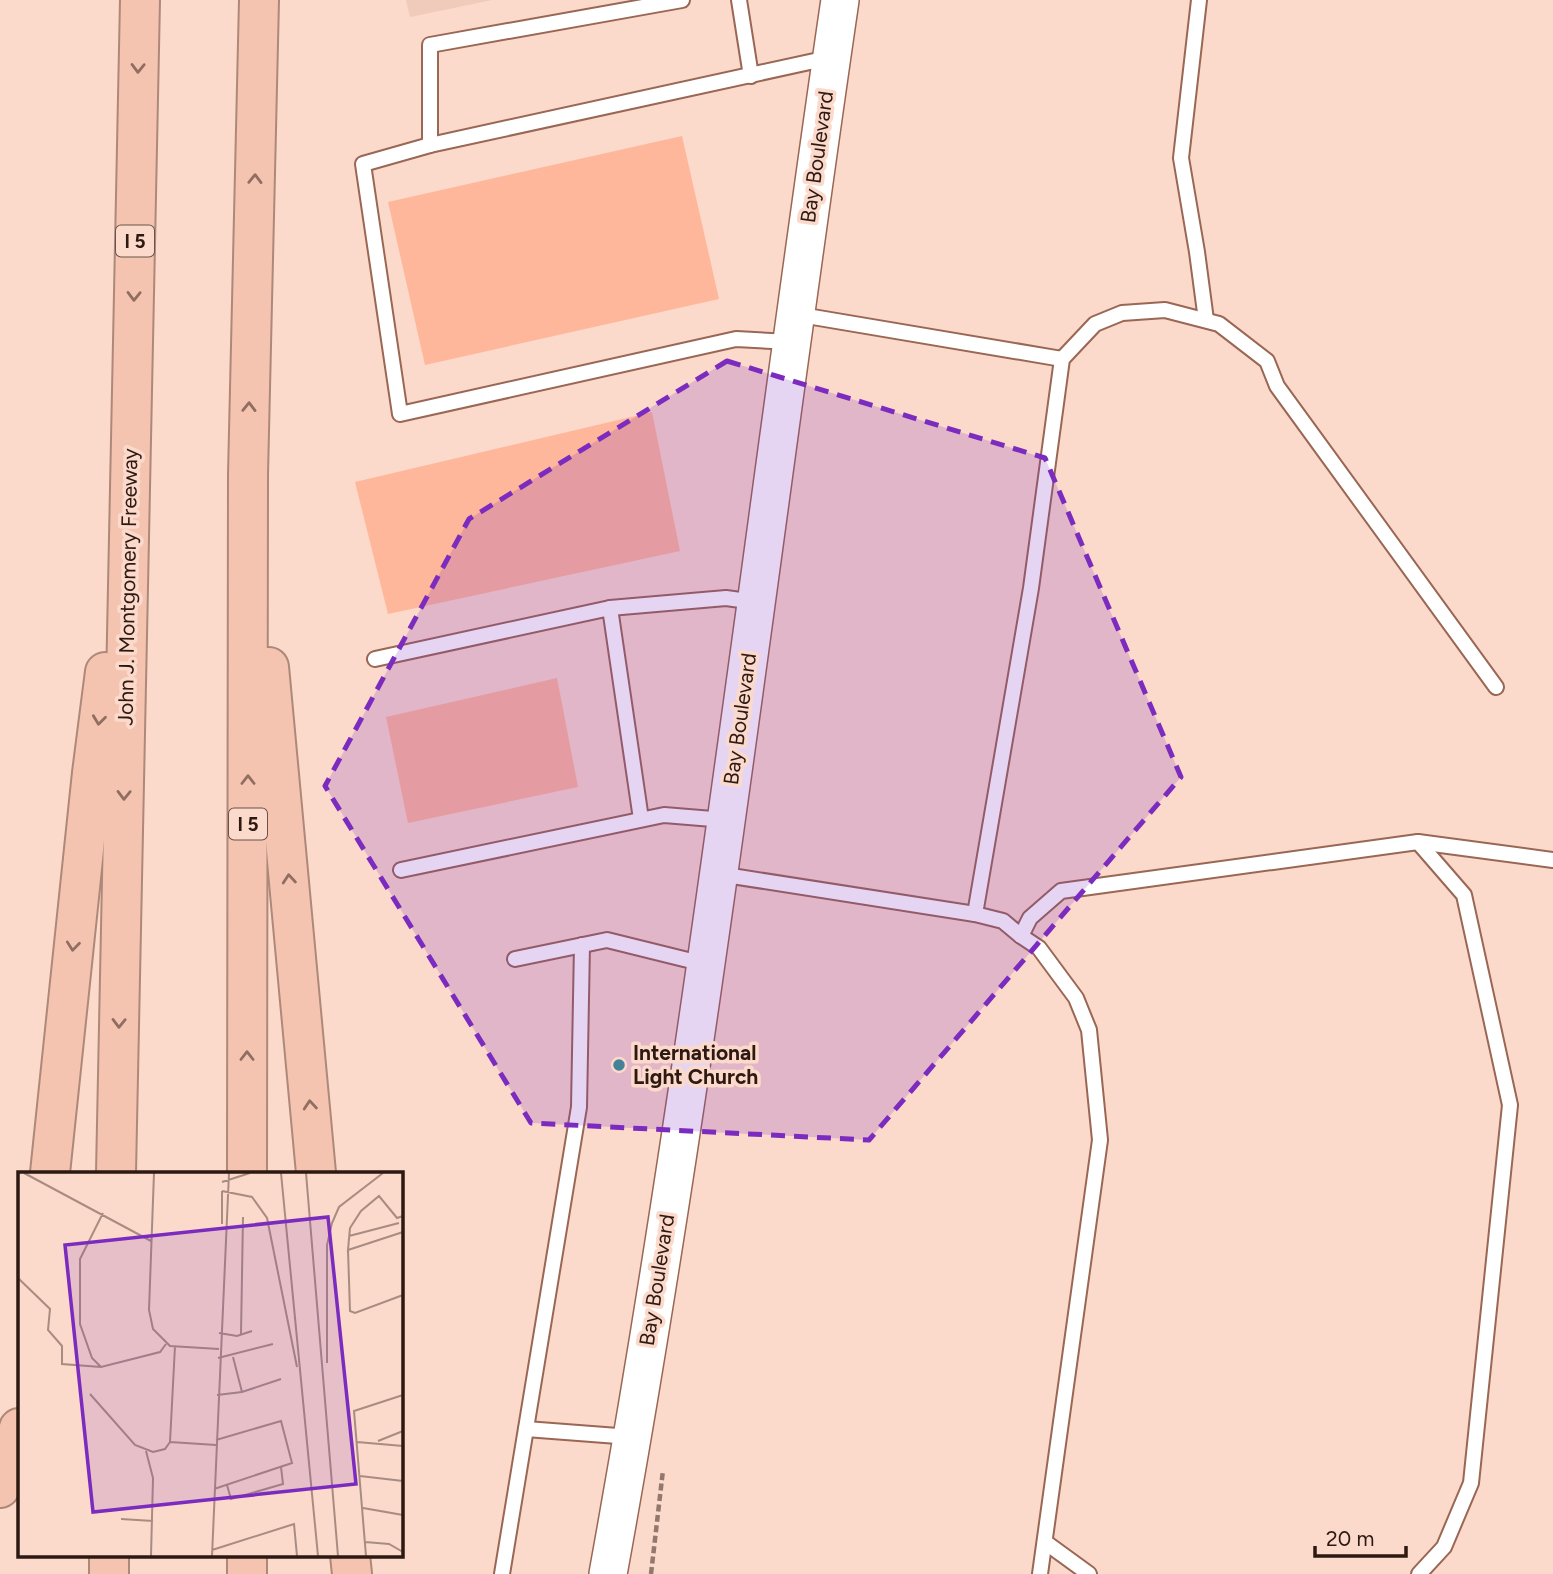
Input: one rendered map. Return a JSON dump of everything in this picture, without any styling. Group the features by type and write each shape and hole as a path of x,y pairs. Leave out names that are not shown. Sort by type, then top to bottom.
{"highway":[{"name":"John J. Montgomery Freeway","path":"116,1172 140,0"},
{"name":"I 5","path":"247,1172 248,475 259,0"},
{"path":"248,475 274,716 316,1172"},
{"path":"50,1172 92,773 130,482"},
{"path":"0,1488 18,1431"},
{"path":"109,1556 109,1574"},
{"path":"247,1556 247,1574"},
{"path":"350,1556 352,1574"}],"street":[{"name":"Bay Boulevard","path":"608,1574 633,1437 719,874 792,328 840,0"},
{"name":"Bay Boulevard","path":"623,1574 633,1437"}],"lane":[{"path":"430,145 430,45 682,0"},
{"path":"739,0 751,76"},
{"path":"1199,0 1181,158 1206,320"},
{"path":"831,57 430,145 363,164 400,414 792,328 1062,359"},
{"path":"975,914 1031,588 1062,359 1095,324 1122,313 1165,310 1219,324 1266,361 1277,386 1496,687"},
{"path":"375,659 610,608 726,598 755,602"},
{"path":"610,608 641,819"},
{"path":"401,870 664,815 726,820"},
{"path":"1021,936 1030,918 1061,891 1418,842 1553,860"},
{"path":"1418,842 1464,895 1510,1105 1471,1483 1444,1547 1419,1574"},
{"path":"719,874 975,914 1003,921 1039,948 1076,998 1089,1030 1100,1140 1040,1574"},
{"path":"515,958 607,940 705,964"},
{"path":"502,1574 579,1107 582,945"},
{"path":"526,1429 633,1437"},
{"path":"1045,1542 1089,1574"}],"highlighted area":[{"path":"727,361 1045,458 1181,777 869,1140 531,1123 325,786 469,519"}],"shaded area":[{"path":"406,0 492,0 410,17"}],"building":[{"path":"682,136 719,299 425,365 388,202"},
{"path":"652,412 680,551 388,614 355,482"},
{"path":"557,678 578,787 408,823 386,717"}],"place":[{"name":"International Light Church","path":"619,1065"}]}
